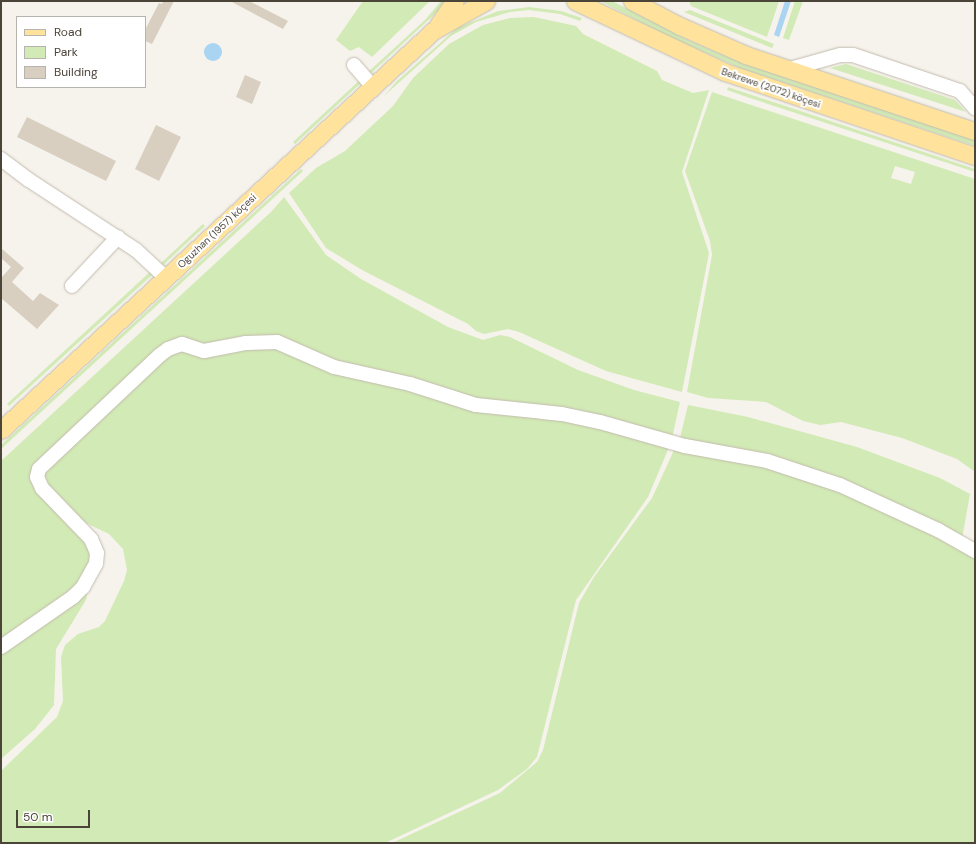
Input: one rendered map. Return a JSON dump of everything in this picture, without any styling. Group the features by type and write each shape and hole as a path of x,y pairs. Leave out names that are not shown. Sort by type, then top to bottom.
{"main road":[{"name":"Oguzhan (1957) köçesi","path":"1,430 433,31 455,1"},
{"name":"Oguzhan (1957) köçesi","path":"433,31 486,1"},
{"name":"Bekrewe (2072) köçesi","path":"575,1 725,72 975,156"},
{"path":"632,1 715,42 790,69 975,131"}],"street":[{"path":"790,69 840,55 853,55 960,90 975,108"},
{"path":"354,65 373,87"},
{"path":"1,158 29,180 118,237 144,256 166,278"},
{"path":"72,286 118,237"},
{"path":"1,647 73,597 84,587 96,564 95,547 91,540 42,488 37,477 39,469 160,355 168,349 182,344 204,351 253,342 277,342 334,367 410,384 476,405 577,417 650,434 679,445 767,462 840,485 938,530 975,551"}],"green space":[{"path":"363,1 430,1 372,57 359,47 350,51 336,40"},
{"path":"441,1 445,1 438,11 369,75 367,73 425,20"},
{"path":"600,1 612,1 690,41 742,63 975,140 975,146 740,68 666,35"},
{"path":"689,1 779,1 767,37 691,6"},
{"path":"795,1 803,1 789,40 783,38"},
{"path":"529,7 561,11 582,18 580,21 560,14 529,10 510,12 476,22 451,36 384,96 397,81 457,28 498,11"},
{"path":"690,10 774,44 772,48 684,12"},
{"path":"534,17 576,26 583,34 657,71 662,80 693,93 709,90 682,172 709,253 682,392 606,371 519,332 508,329 484,334 476,331 468,324 362,270 326,248 289,193 316,168 345,151 393,106 413,78 449,44 483,25 510,18"},
{"path":"846,64 955,100 966,112 830,68"},
{"path":"362,78 364,80 295,144 293,142"},
{"path":"728,87 975,169 975,172 750,98 727,90"},
{"path":"712,92 975,179 975,472 957,459 902,438 841,422 820,425 803,421 766,402 708,398 687,392 712,255 710,241 685,171","holes":["895,166 915,172 911,184 891,178"]},
{"path":"301,169 303,171 1,449 1,445"},
{"path":"284,197 326,255 361,279 448,327 483,340 500,335 510,337 578,370 634,390 680,402 672,438 502,406 344,367 279,340 213,346 181,342 36,467 73,527 93,552 85,579 1,643 1,461 272,211"},
{"path":"203,224 205,226 162,266 160,264"},
{"path":"151,271 153,274 9,406 7,404"},
{"path":"271,344 322,366 670,445 648,497 576,600 537,757 527,769 498,790 385,843 1,843 1,771 57,717 63,701 61,657 65,645 78,634 99,627 105,621 124,581 127,570 123,549 109,534 84,522 39,476 168,352"},
{"path":"688,405 748,417 857,447 940,478 970,494 962,539 888,503 679,442"},
{"path":"675,448 763,464 837,487 975,555 975,843 392,843 500,793 537,762 543,750 579,603 594,577 652,498"},
{"path":"90,584 86,600 56,649 54,705 35,729 1,759 1,650"}],"water":[{"path":"785,1 791,1 779,37 774,35"},
{"path":"213,43 219,46 222,52 219,58 213,61 207,58 204,52 207,46"}],"building":[{"path":"163,1 174,1 152,44 146,41 146,28 159,3 162,4"},
{"path":"230,1 249,1 288,21 283,29"},
{"path":"245,75 261,82 252,104 236,97"},
{"path":"27,117 116,161 106,181 17,137"},
{"path":"156,125 181,137 159,181 135,169"},
{"path":"1,248 24,268 12,282 33,301 40,293 59,305 37,329 1,298 1,278 11,267 1,258"}]}
